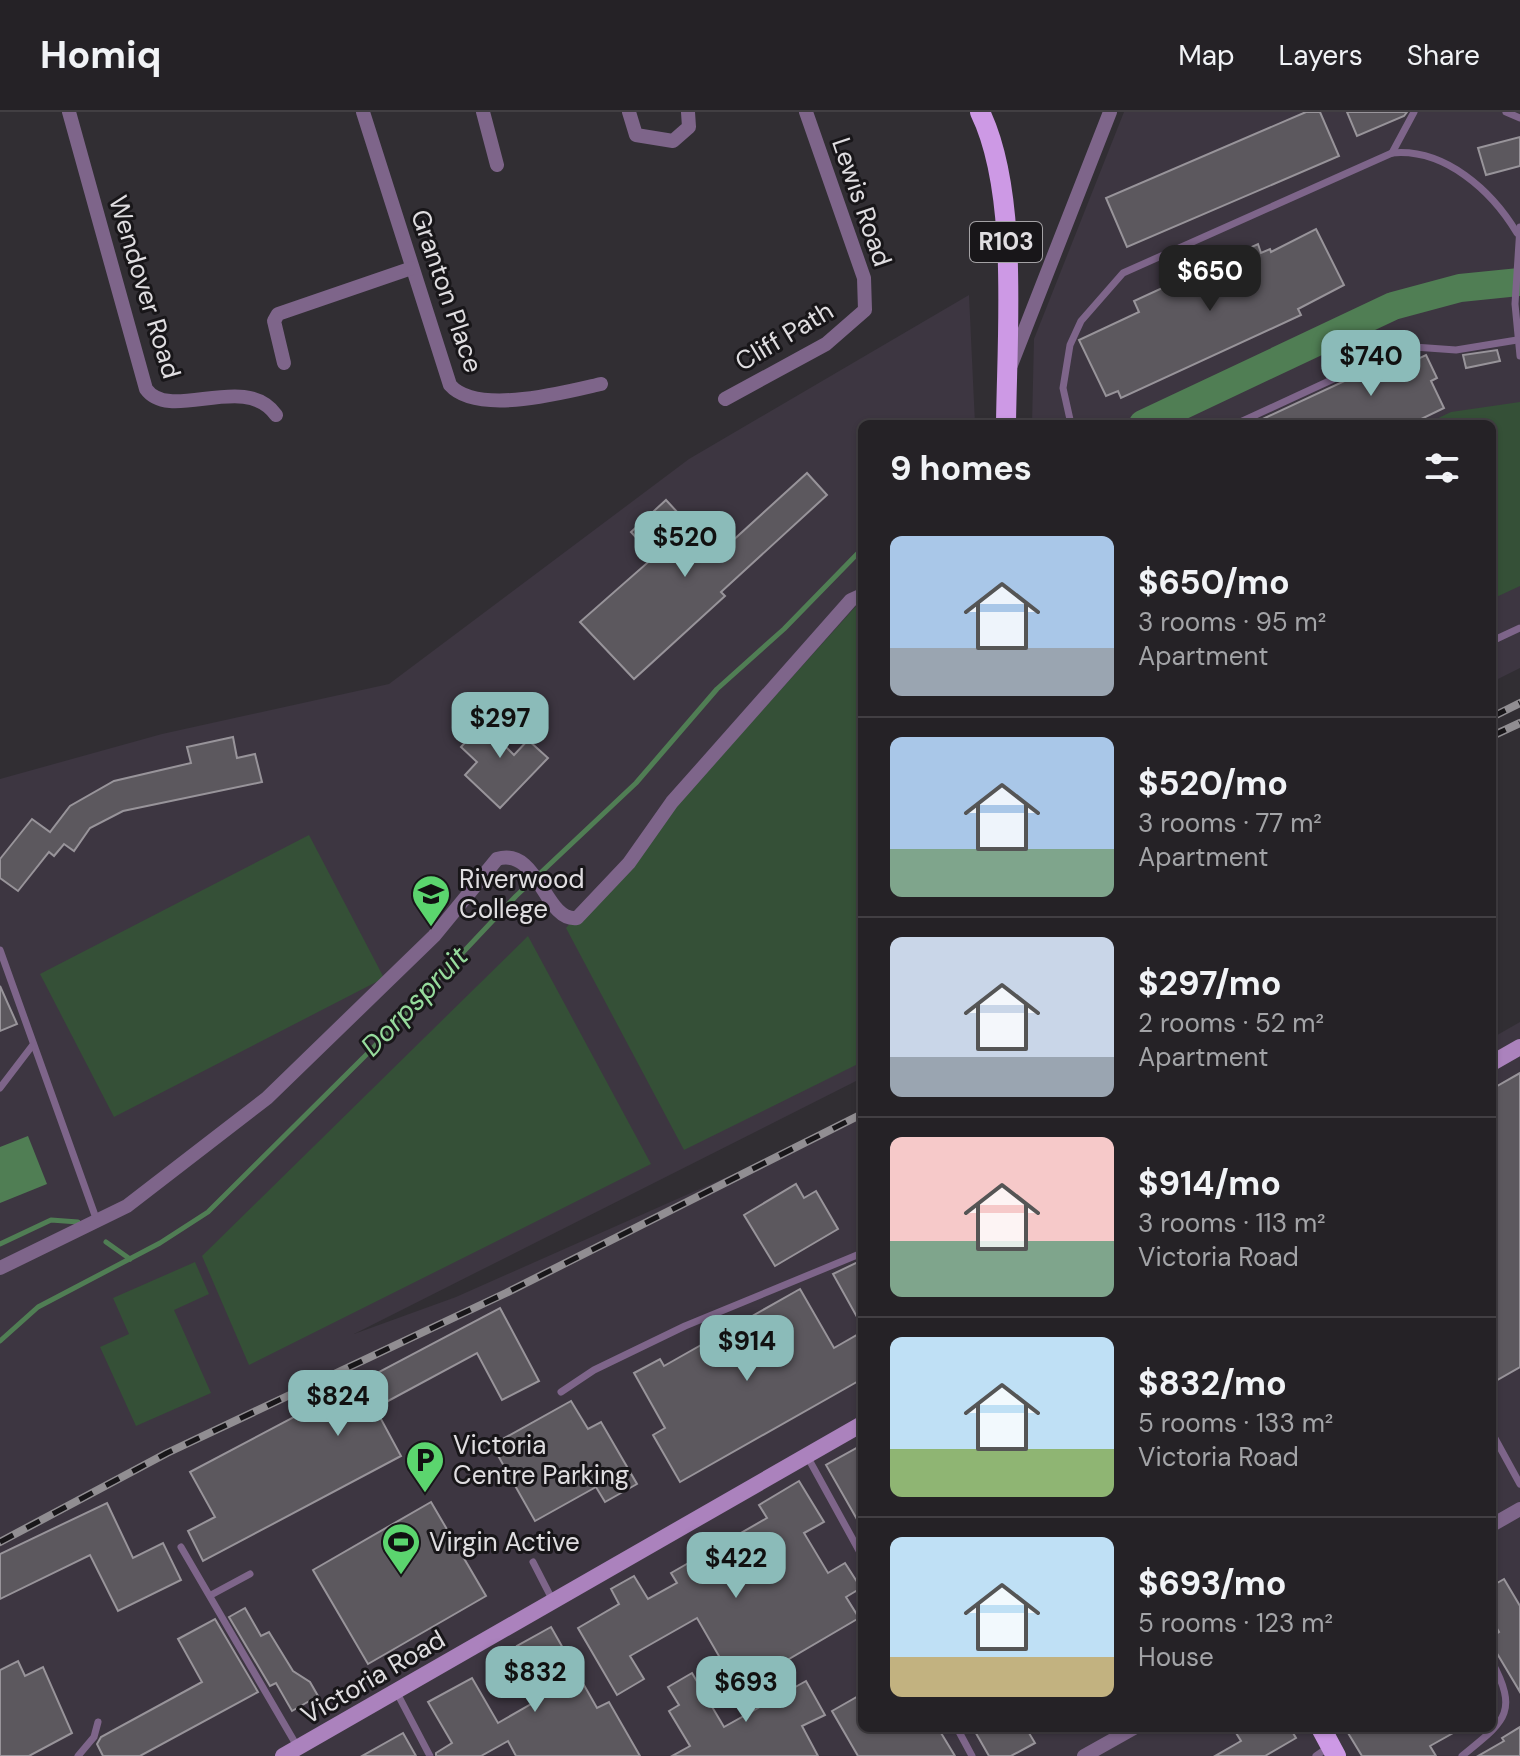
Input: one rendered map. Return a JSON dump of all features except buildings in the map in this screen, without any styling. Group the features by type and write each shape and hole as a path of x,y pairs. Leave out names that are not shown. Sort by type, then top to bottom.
{"main road":[{"name":"R103","path":"980,112 996,149 1002,186 1006,420"},
{"path":"1496,1061 1520,1047"},
{"name":"Victoria Road","path":"283,1756 858,1426"}],"street":[{"name":"Wendover Road","path":"69,112 146,389 154,398 168,401 222,396 261,401 276,415"},
{"name":"Granton Place","path":"363,112 446,377 454,390 482,398 515,399 601,384"},
{"path":"483,112 497,165"},
{"path":"629,112 636,135 673,141 689,127 688,112"},
{"name":"Lewis Road","path":"806,112 864,278 865,310"},
{"path":"1007,375 1110,112"},
{"path":"284,363 274,321 278,314 412,268"},
{"name":"Cliff Path","path":"725,399 826,344 865,310"},
{"path":"0,1268 127,1206 267,1098 434,936 497,859 507,857 524,864 564,916 577,918 629,863 701,768 851,600 858,597"},
{"path":"1496,1523 1520,1509"},
{"path":"1084,1756 1127,1732"}],"lane":[{"path":"1392,153 1414,112"},
{"path":"1506,112 1520,118"},
{"path":"1070,420 1063,388 1070,345 1081,321 1123,273 1392,153 1421,154 1463,175 1503,210 1518,230 1515,304 1520,356"},
{"path":"1245,420 1394,351 1414,347 1456,350 1517,340"},
{"path":"1496,639 1520,628"},
{"path":"0,950 97,1221"},
{"path":"0,1088 32,1046"},
{"path":"561,1392 594,1370 685,1326 858,1255"},
{"path":"1496,1440 1520,1484"},
{"path":"807,1456 858,1549"},
{"path":"181,1547 298,1747"},
{"path":"533,1562 553,1602"},
{"path":"211,1595 250,1574"},
{"path":"1496,1669 1506,1687 1507,1708 1496,1723"},
{"path":"396,1691 430,1756"},
{"path":"78,1756 94,1737 98,1722"},
{"path":"959,1732 972,1756"},
{"path":"1462,1756 1489,1732"}],"shaded area":[{"path":"1124,112 1520,112 1520,668 1496,680 1496,420 1032,420 1034,339"},
{"path":"969,295 975,420 858,420 858,1080 354,1334 456,1297 858,1119 858,1732 1496,1732 1496,1036 1520,1022 1520,1756 0,1756 0,779 162,734 389,684 689,459"},
{"path":"1520,402 1520,586 1496,597 1496,420 1434,420 1451,412"},
{"path":"858,604 858,1064 684,1150 566,928"},
{"path":"309,835 384,978 114,1117 40,974"},
{"path":"528,936 651,1164 249,1365 202,1256"},
{"path":"28,1136 47,1184 0,1203 0,1147"},
{"path":"195,1262 209,1294 174,1310 211,1393 136,1426 100,1347 129,1334 113,1298"}],"waterway":[{"name":"Dorpspruit","path":"1151,420 1393,306 1460,288 1520,282"},
{"name":"Dorpspruit","path":"0,1341 38,1307 160,1243 208,1212 370,1051 516,896 636,783 717,689 784,629 858,553"},
{"path":"0,1244 51,1220 78,1222"},
{"path":"106,1242 130,1259"}],"railway":[{"path":"1496,715 1520,703"},
{"path":"1496,734 1520,723"},
{"path":"0,1542 167,1453 506,1293 858,1116"}],"place":[{"name":"Riverwood College","path":"431,928"},
{"name":"Victoria Centre Parking","path":"425,1494"},
{"name":"Virgin Active","path":"401,1576"}]}
